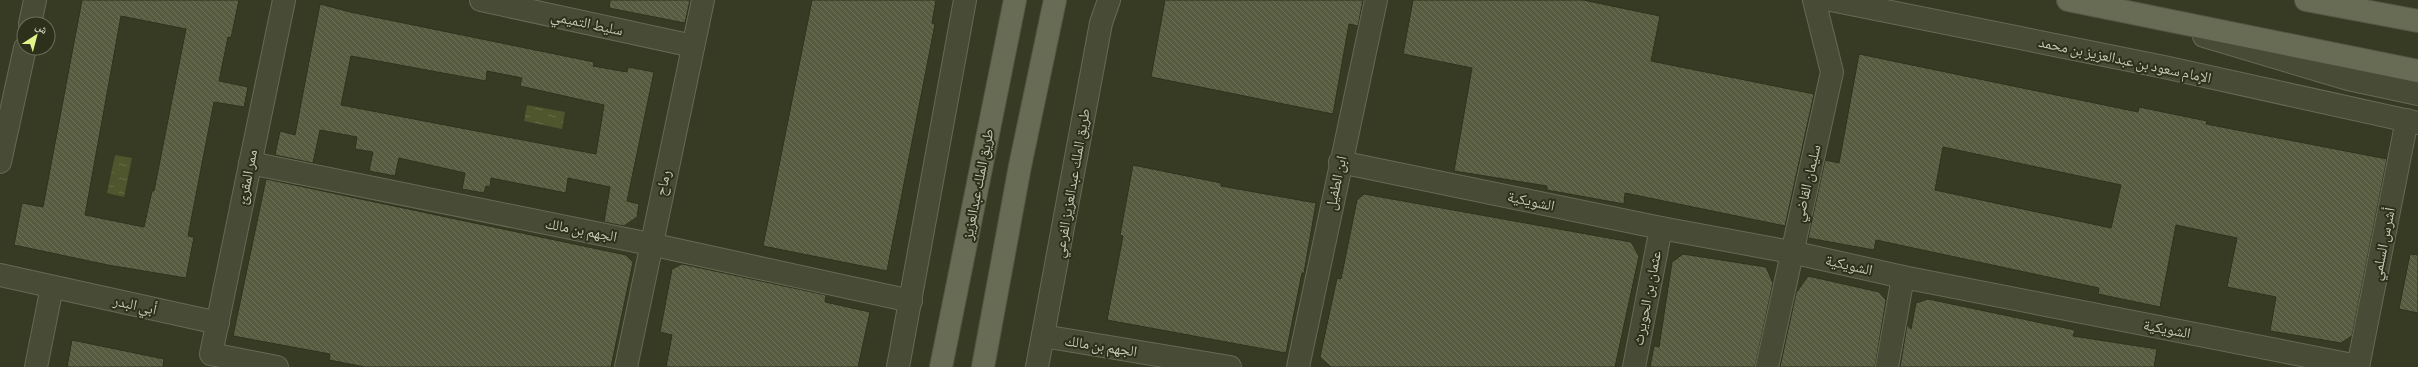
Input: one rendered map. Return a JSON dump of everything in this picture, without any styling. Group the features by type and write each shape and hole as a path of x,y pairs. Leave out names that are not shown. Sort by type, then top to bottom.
{"main road":[{"name":"طريق الملك عبدالعزيز","path":"941,367 1015,0"},
{"path":"983,367 1020,166 1055,0"},
{"path":"2068,0 2418,71"},
{"path":"2306,0 2418,21"},
{"path":"2354,8 2418,13"}],"street":[{"path":"32,16 35,0"},
{"name":"ممر المقرئ","path":"277,367 212,354 284,0"},
{"name":"سليط التميمي","path":"481,0 693,46"},
{"name":"رماح","path":"626,367 650,244 703,0"},
{"path":"1090,0 1101,23"},
{"path":"1101,23 1104,0"},
{"name":"طريق الملك عبدالعزيز الفرعي","path":"1037,367 1101,23 1109,0"},
{"name":"ابن الطفيل","path":"1298,367 1340,162 1376,0"},
{"name":"سليمان القاضي","path":"1767,367 1791,252 1832,72 1814,0"},
{"name":"الإمام سعود بن عبدالعزيز بن محمد","path":"1831,0 2164,67 2413,122"},
{"path":"898,367 965,2"},
{"path":"2105,7 2348,79 2418,94"},
{"path":"0,162 23,56"},
{"name":"أشرس السلمي","path":"2358,367 2413,122"},
{"name":"الشويكية","path":"1340,162 1661,228 1791,252 1903,277 2358,367"},
{"name":"الجهم بن مالك","path":"250,163 650,244 911,301"},
{"name":"عثمان بن الحويرث","path":"1634,367 1661,228"},
{"name":"أبي البدر","path":"0,275 218,323"},
{"path":"1887,367 1903,277"},
{"path":"36,367 52,287"},
{"name":"الجهم بن مالك","path":"1043,336 1230,367"}],"water":[{"path":"527,105 565,112 562,129 524,121"},
{"path":"115,155 132,158 124,197 107,193"}],"building":[{"path":"82,0 239,0 231,38 228,37 219,81 248,87 244,107 214,102 188,236 194,237 186,278 108,265 14,245 22,203 43,207","holes":["121,16 186,29 154,191 152,191 144,227 85,215"]},
{"path":"610,0 690,0 685,23 609,8"},
{"path":"812,0 936,0 932,23 935,24 887,271 763,246"},
{"path":"1165,0 1363,0 1358,26 1349,24 1333,114 1151,77"},
{"path":"1413,0 1583,0 1660,16 1651,61 1814,94 1785,226 1625,193 1624,204 1547,190 1547,186 1454,171 1472,68 1403,54"},
{"path":"320,4 350,12 594,62 593,66 627,72 628,67 654,72 627,201 639,204 637,217 624,226 604,222 610,187 568,178 566,193 491,178 490,187 486,186 484,193 462,189 465,173 399,158 395,176 369,171 373,152 355,149 357,137 320,130 313,163 275,155 280,131 295,135","holes":["351,56 486,81 487,71 522,78 520,86 604,105 596,154 341,105"]},
{"path":"1859,54 2138,112 2139,107 2207,121 2206,124 2387,159 2352,336 2341,343 2270,331 2276,297 2227,287 2237,238 2176,225 2160,307 2098,294 2099,288 1876,240 1874,250 1808,238 1825,160 1839,163","holes":["1943,147 2121,185 2111,228 1935,190"]},
{"path":"1133,165 1221,183 1221,186 1316,203 1304,273 1302,273 1286,353 1107,320 1123,236 1120,235"},
{"path":"266,179 626,255 633,262 611,367 365,367 329,360 330,354 233,336"},
{"path":"1364,194 1631,242 1639,256 1615,367 1331,367 1320,357 1337,278 1341,279 1357,200"},
{"path":"1683,254 1766,267 1773,283 1755,367 1650,367 1654,346 1659,347 1672,262"},
{"path":"2410,254 2418,255 2418,313 2399,309"},
{"path":"682,264 826,295 825,302 870,312 858,367 666,367 672,335 660,332 672,269"},
{"path":"1808,276 1879,292 1886,300 1875,367 1780,367 1796,293"},
{"path":"1928,299 2075,330 2073,336 2157,349 2154,367 1900,367 1907,325 1911,329 1916,303"},
{"path":"72,340 164,359 163,367 67,367"}]}
